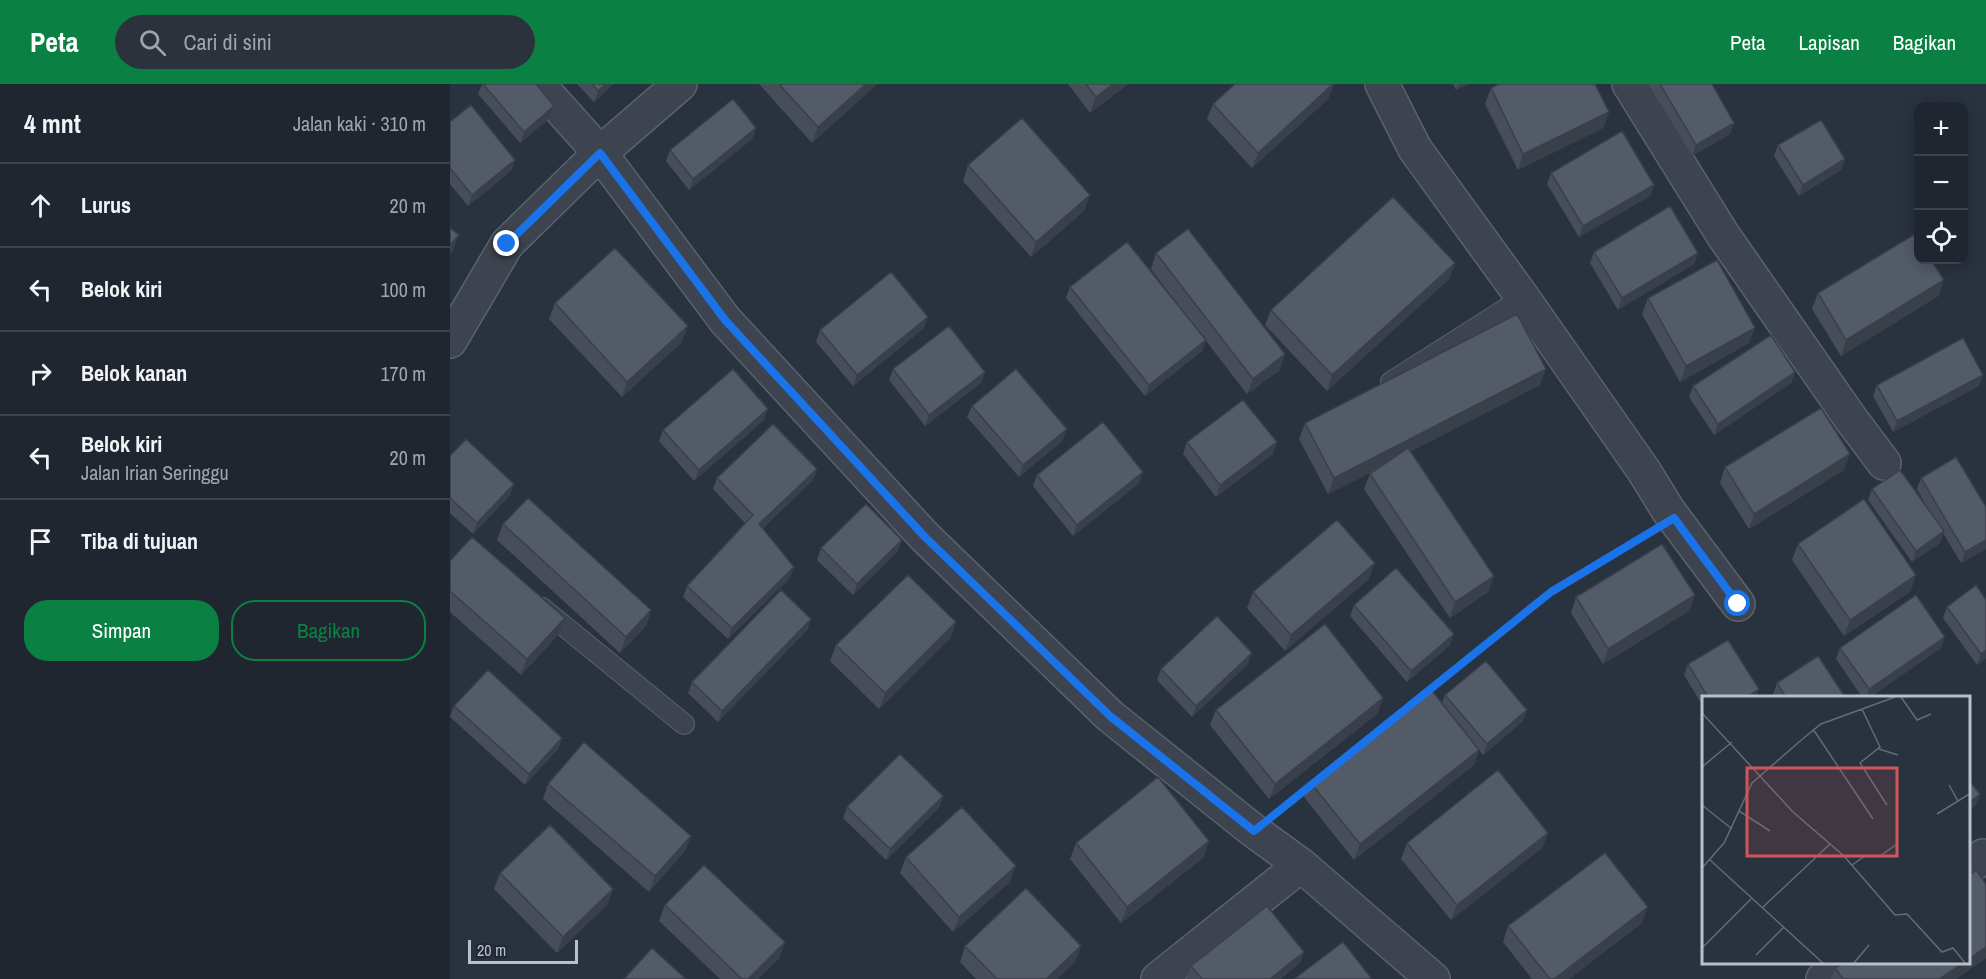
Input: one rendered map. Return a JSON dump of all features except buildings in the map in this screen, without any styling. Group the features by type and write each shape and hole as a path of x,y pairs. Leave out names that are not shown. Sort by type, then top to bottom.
{"street":[{"path":"538,84 600,153 725,320 925,537 1110,716 1254,831 1301,865 1433,979"},
{"path":"450,341 507,244 600,153 680,84"},
{"path":"1382,84 1415,148 1523,298 1644,471 1674,518 1738,604"},
{"path":"1629,84 1723,235 1884,463"},
{"path":"1158,979 1301,865"},
{"path":"1823,979 1846,964"}],"lane":[{"path":"1389,383 1523,298"},
{"path":"528,597 684,724"}],"path":[{"path":"1421,696 1551,592 1674,518"},
{"path":"1254,831 1310,786"}],"route":[{"path":"507,244 600,153 725,320 925,537 1110,716 1254,831 1551,592 1674,518 1738,604"}]}
